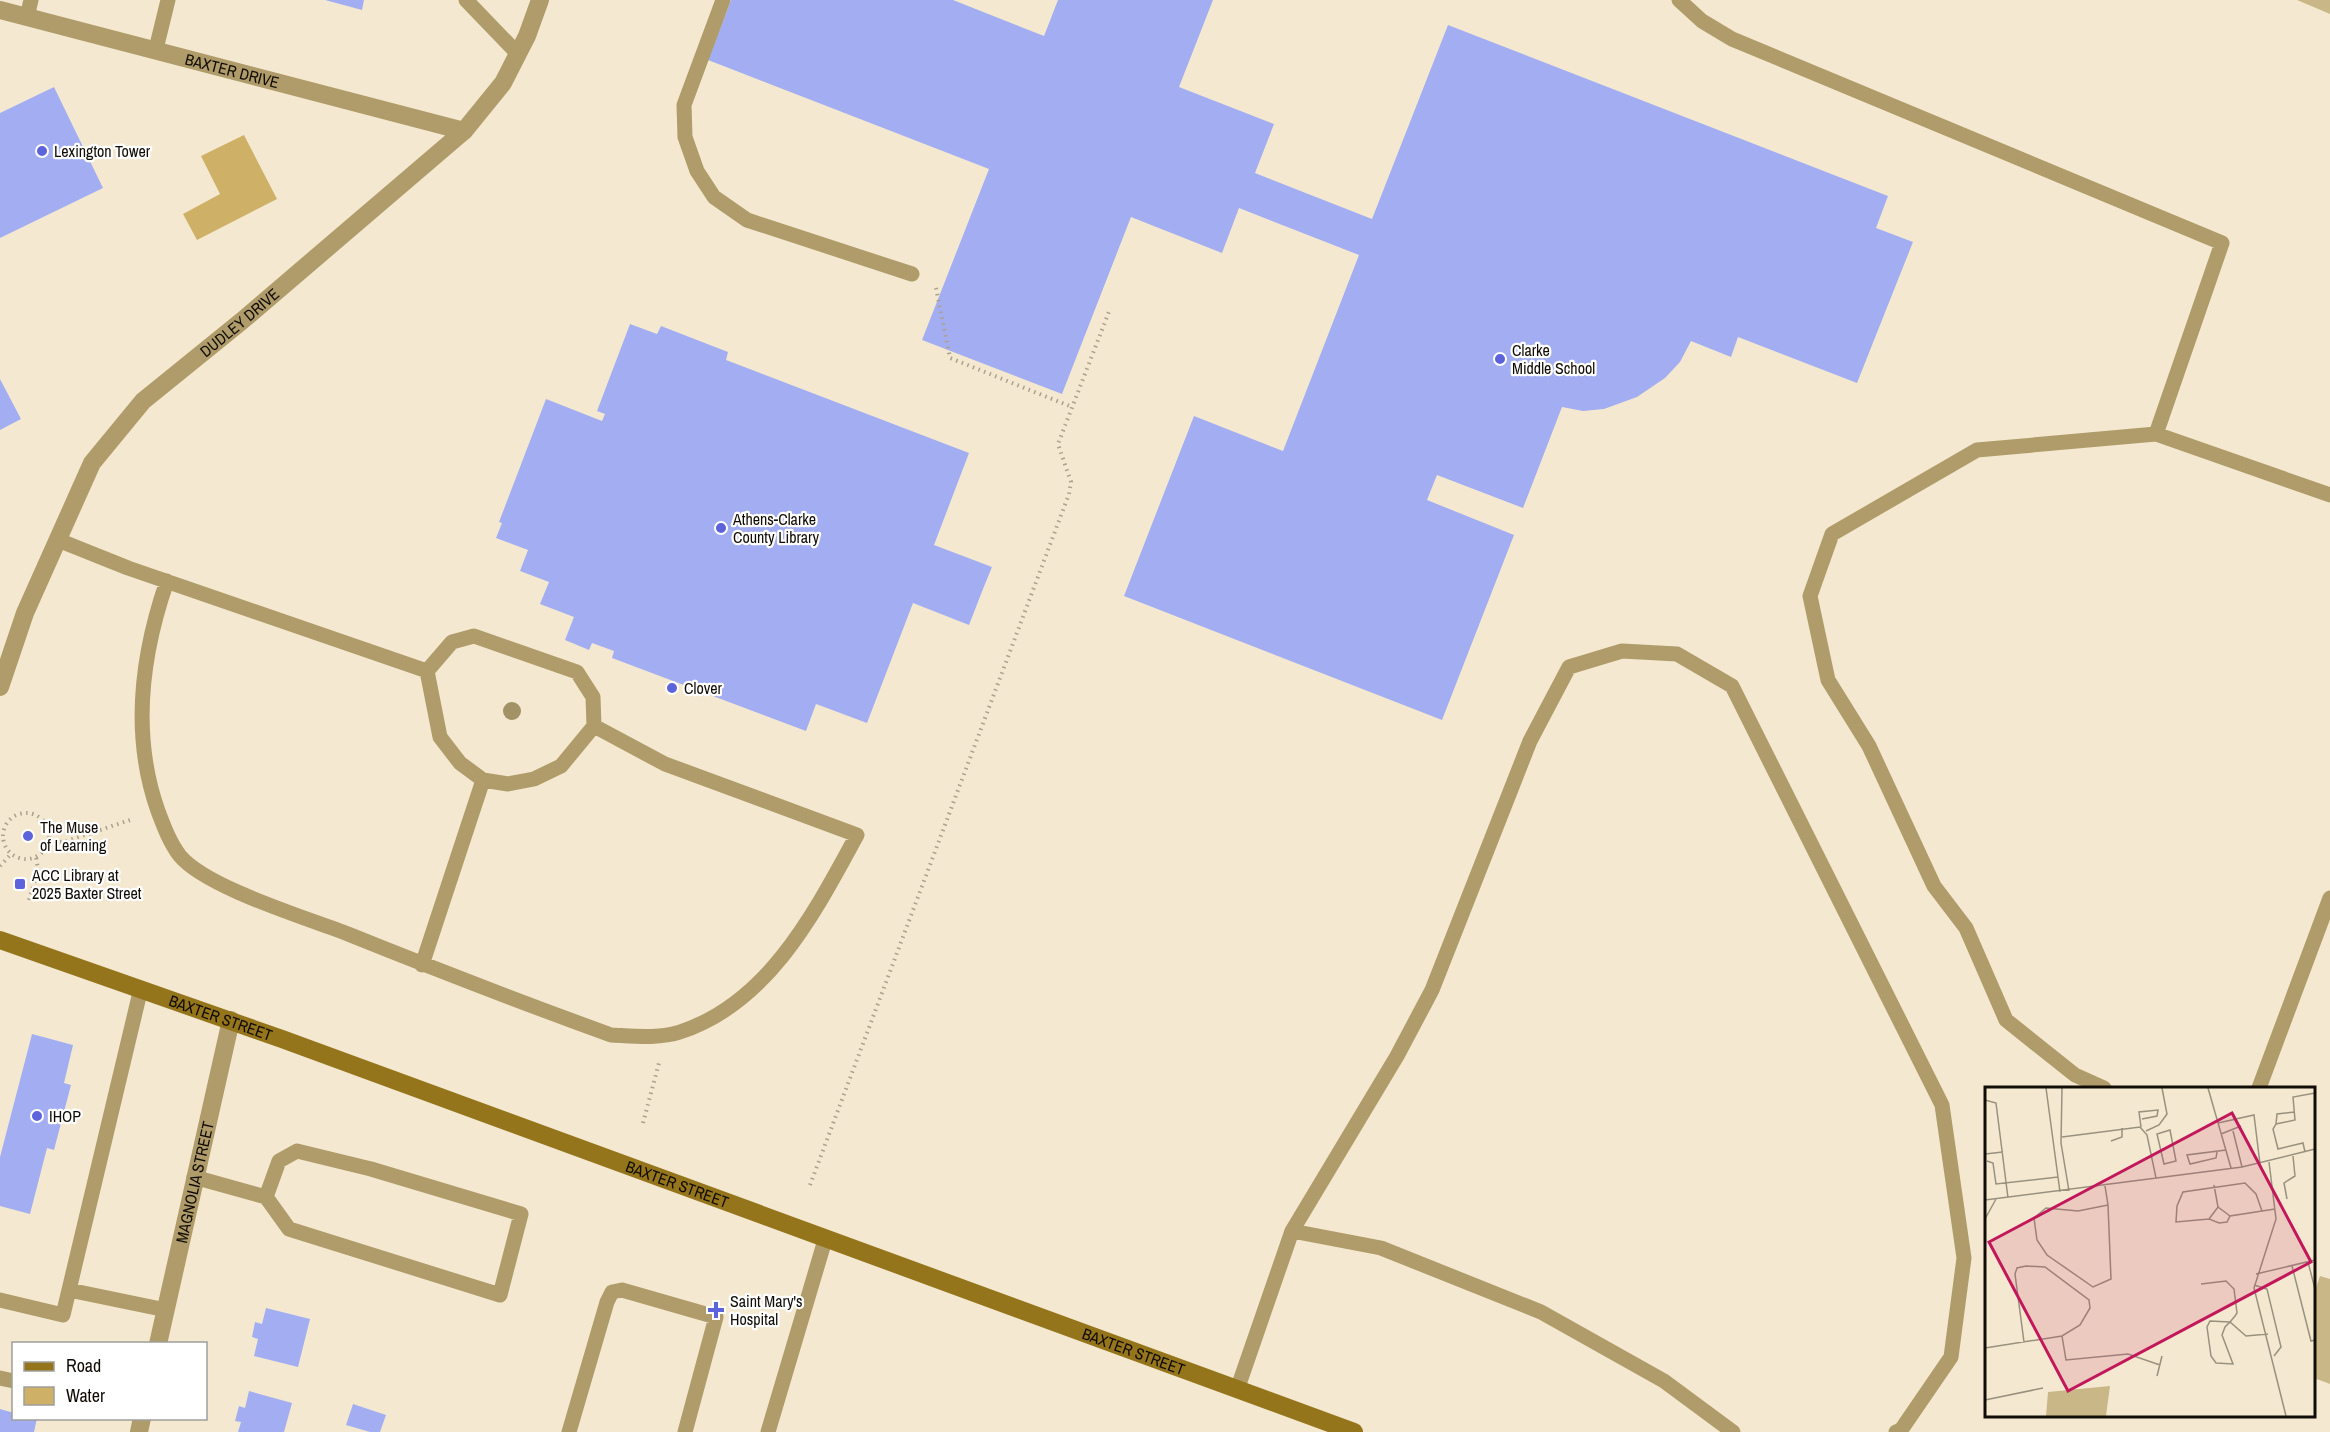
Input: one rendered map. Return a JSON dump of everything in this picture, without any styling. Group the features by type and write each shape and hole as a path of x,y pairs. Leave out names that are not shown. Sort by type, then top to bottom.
{"main road":[{"name":"BAXTER STREET","path":"0,940 231,1020 1353,1432"}],"street":[{"name":"DUDLEY DRIVE","path":"0,687 3,665 92,463 143,401 243,320 464,131 503,83 527,36 540,0"},
{"name":"BAXTER DRIVE","path":"0,10 29,8 156,49 464,131"},
{"name":"MAGNOLIA STREET","path":"158,1342 231,1020"}],"lane":[{"path":"156,49 168,0"},
{"path":"466,0 518,54"},
{"path":"723,0 684,105 685,137 697,171 714,197 747,220 912,274"},
{"path":"1679,0 1702,21 1732,39 2222,243 2156,434"},
{"path":"2099,1087 2074,1075 2006,1020 1966,928 1934,886 1869,746 1828,680 1810,596 1832,534 1977,450 2156,434 2330,495"},
{"path":"58,540 427,671"},
{"path":"167,580 154,619 142,688 141,730 147,771 158,811 165,830 181,856 205,876 422,965 611,1035 679,1033 714,1016 754,988 782,957 816,911 857,835 665,765 594,726"},
{"path":"474,636 577,672 593,697 594,726 561,766 534,779 508,784 483,780 460,763 440,737 427,671 452,642 474,636"},
{"path":"1237,1390 1293,1232 1397,1056 1432,990 1530,741 1569,667 1622,651 1677,654 1732,686 1942,1105 1964,1258 1951,1357 1901,1430 1896,1432"},
{"path":"422,965 483,780"},
{"path":"2260,1087 2330,898"},
{"path":"0,1300 63,1315 141,988"},
{"path":"194,1177 266,1197 289,1229 500,1295 521,1215 371,1168 297,1151 279,1161 266,1197"},
{"path":"1293,1232 1381,1248 1541,1312 1664,1381 1733,1432"},
{"path":"768,1432 825,1240"},
{"path":"69,1290 166,1310"},
{"path":"569,1432 607,1302 612,1292 622,1290 716,1317 685,1432"}],"path":[{"path":"912,274 935,281 950,358 1072,407"},
{"path":"810,1185 1069,494 1071,482 1058,444 1110,309"},
{"path":"48,840 64,842 158,811"},
{"path":"27,813 42,820 47,826 48,840 45,849 36,856 24,859 6,848 3,835 5,827 12,818 27,813"},
{"path":"0,866 12,853"},
{"path":"29,900 38,870 36,856"},
{"path":"644,1123 660,1067 658,1035"}],"shaded area":[{"path":"2297,0 2330,0 2330,14"},
{"path":"2320,1276 2330,1279 2330,1384 2315,1378 2315,1290"}],"water":[{"path":"244,135 277,199 197,240 183,214 220,194 201,156"}],"building":[{"path":"325,0 364,0 362,10"},
{"name":"Clarke Middle School","path":"731,0 953,0 1044,36 1058,0 1213,0 1179,87 1274,124 1255,173 1372,219 1448,25 1888,196 1876,228 1913,242 1857,383 1738,337 1731,357 1691,341 1680,362 1665,378 1637,397 1604,409 1583,411 1562,407 1523,508 1437,475 1427,500 1514,535 1442,720 1124,596 1194,416 1283,451 1359,255 1239,208 1222,253 1131,217 1062,394 922,340 989,169 708,60"},
{"name":"Lexington Tower","path":"54,87 103,188 0,238 0,113"},
{"name":"Athens-Clarke County Library","path":"630,324 657,334 661,326 728,352 726,360 969,453 934,545 992,567 969,625 913,603 867,723 816,704 806,731 612,658 614,651 592,643 589,650 565,640 574,617 540,604 549,582 520,571 528,550 496,538 502,523 499,522 546,399 602,421 605,414 597,411"},
{"path":"0,379 21,419 0,430"},
{"name":"IHOP","path":"32,1034 73,1045 64,1083 71,1085 54,1150 47,1148 30,1214 0,1206 0,1157"},
{"path":"266,1308 310,1319 298,1367 254,1356 258,1339 252,1337 255,1322 262,1324"},
{"path":"249,1391 292,1403 284,1432 238,1432 241,1422 235,1421 239,1406 245,1408"},
{"path":"353,1404 386,1415 380,1432 370,1432 346,1425"},
{"path":"0,1409 12,1412 12,1420 37,1420 34,1432 0,1432"}],"place":[{"name":"Lexington Tower","path":"42,151"},
{"name":"Clarke Middle School","path":"1500,359"},
{"name":"Athens-Clarke County Library","path":"721,528"},
{"name":"Clover","path":"672,688"},
{"name":"The Muse of Learning","path":"28,836"},
{"name":"ACC Library at 2025 Baxter Street","path":"20,884"},
{"name":"IHOP","path":"37,1116"},
{"name":"Saint Mary's Hospital","path":"716,1310"}]}
